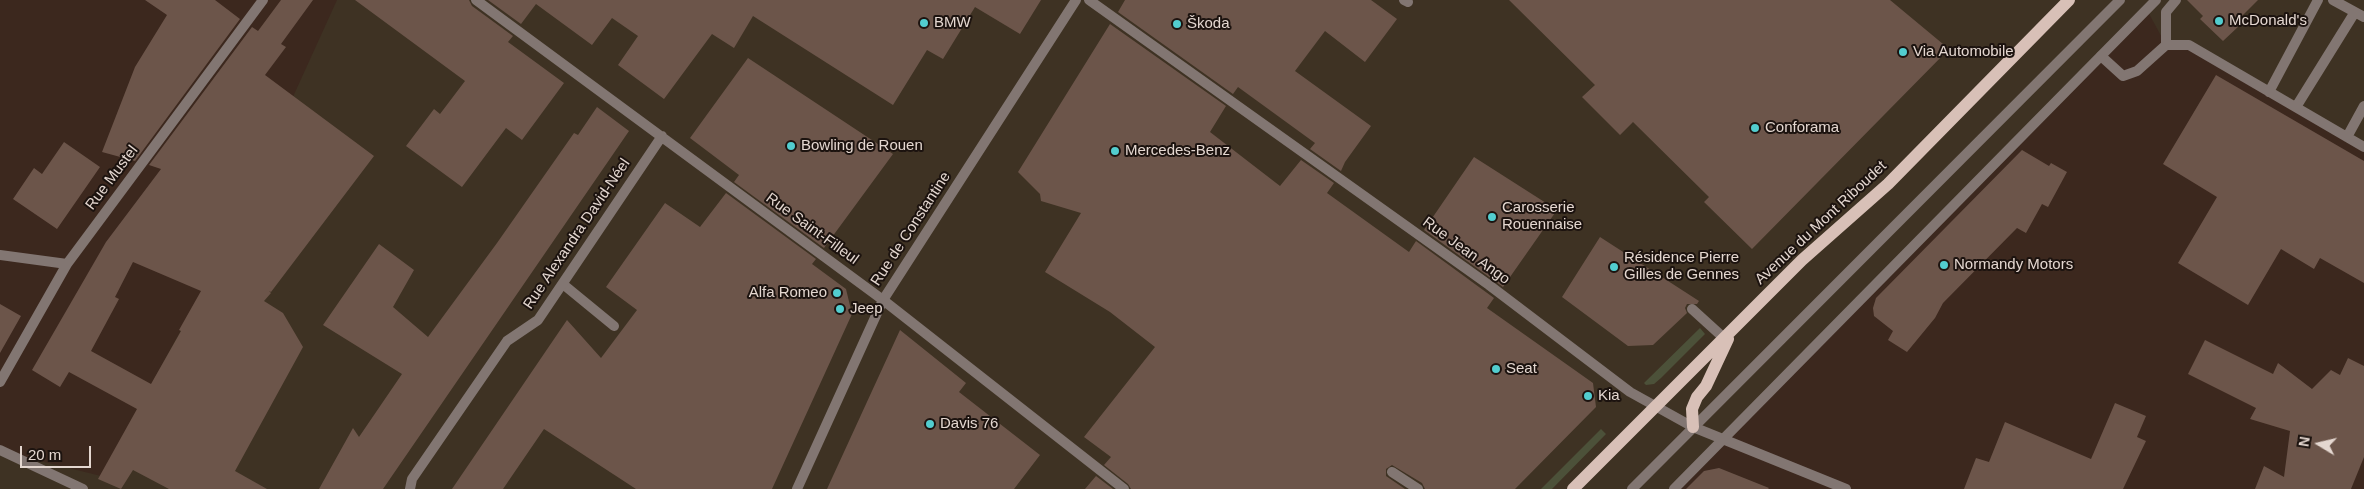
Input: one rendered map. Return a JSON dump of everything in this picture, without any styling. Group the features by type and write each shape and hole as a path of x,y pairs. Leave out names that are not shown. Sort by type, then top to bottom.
{"main road":[{"name":"Avenue du Mont Riboudet","path":"1573,489 1802,260 1888,184 2069,0"},
{"path":"1693,427 1692,409 1697,396 1706,386 1728,335"}],"street":[{"name":"Rue Mustel","path":"0,382 67,264 263,0"},
{"name":"Rue Saint-Filleul","path":"476,0 883,300 1124,489"},
{"name":"Rue de Constantine","path":"798,489 883,300 1076,0"},
{"name":"Rue Jean Ango","path":"1089,0 1489,285 1613,380 1654,406 1693,427 1721,440 1846,489"},
{"path":"1632,489 2120,0"},
{"path":"1674,489 2156,0"},
{"path":"2166,45 2166,12 2176,0"},
{"path":"2269,92 2318,0"},
{"path":"2296,107 2360,14 2333,0"},
{"path":"2100,56 2123,76 2137,71 2166,45 2189,45 2364,147"},
{"path":"2347,137 2364,106"},
{"name":"Rue Alexandra David-Néel","path":"410,489 412,479 507,341 538,320 564,285 662,136"},
{"path":"0,255 67,264"},
{"path":"564,285 614,326"},
{"path":"1692,309 1728,335"},
{"path":"0,450 83,489"},
{"path":"1392,472 1418,489"}],"shaded area":[{"path":"337,0 2364,0 2364,147 2189,45 2166,45 2147,10 1674,489 0,489 0,451 101,476 216,266"}],"green space":[{"path":"1700,328 1705,334 1661,378 1654,384 1646,385 1644,383"},
{"path":"1601,429 1606,434 1552,489 1541,489"}],"building":[{"path":"145,0 215,0 240,19 135,161 102,152 135,67 167,15"},
{"path":"281,0 313,0 281,44 286,47 265,75 374,156 271,292 269,291 271,293 264,301 283,313 303,347 235,471 267,489 169,489 133,470 121,489 98,479 137,409 69,372 60,387 32,370 106,242 161,169 149,165 252,27 258,31","holes":["133,262 201,291 151,384 91,351 119,299 115,297"]},
{"path":"355,0 469,0 472,6 513,36 508,42 564,83 522,140 506,128 462,187 406,146 434,109 440,114 465,81"},
{"path":"488,0 1041,0 1020,34 975,7 943,59 927,50 893,105 753,16 734,48 712,34 664,99 618,65 638,36 612,18 592,45 536,4 521,24"},
{"path":"1125,0 1371,0 1397,19 1365,62 1325,31 1295,71 1371,126 1345,162 1341,171 1310,149 1315,143 1238,87 1233,94 1118,12"},
{"name":"Conforama","path":"1509,0 1890,0 1949,49 1752,249 1704,202 1709,197 1633,122 1620,135 1582,97 1595,85"},
{"name":"McDonald's","path":"2187,0 2258,0 2236,22 2239,26 2223,41 2200,19 2203,16"},
{"path":"1110,24 1226,106 1210,132 1280,186 1301,160 1334,183 1327,193 1409,252 1416,241 1494,298 1487,308 1593,383 1596,407 1515,489 1425,489 1422,483 1392,465 1386,469 1386,476 1405,489 1131,489 1128,484 1104,465 1111,457 1084,437 1155,347 1110,312 1045,272 1081,213 1041,201 1040,194 1018,172"},
{"name":"Bowling de Rouen","path":"748,58 893,154 824,248 734,182 739,175 690,138"},
{"path":"2216,75 2364,161 2364,283 2320,258 2314,269 2281,249 2248,305 2178,263 2217,197 2163,164"},
{"path":"597,107 629,131 383,489 319,489 353,428 359,437 402,374 323,325 379,244 414,270 393,307 428,337 574,133 578,135"},
{"path":"64,142 100,167 57,229 13,199 34,168 42,174"},
{"name":"Normandy Motors","path":"2022,150 2049,166 2051,163 2067,172 2048,207 2042,204 2026,233 2017,228 1943,303 1935,318 1907,352 1888,340 1893,331 1874,316 1873,308 1876,298"},
{"name":"Carosserie Rouennaise","path":"1474,157 1557,210 1503,287 1424,230"},
{"path":"726,193 816,259 812,264 846,289 852,314 772,489 636,489 544,429 503,489 452,489 567,320 601,358 637,310 606,287 665,203 700,227"},
{"name":"Résidence Pierre Gilles de Gennes","path":"1600,237 1699,301 1697,304 1687,304 1685,308 1687,313 1653,345 1628,346 1562,297"},
{"path":"0,304 21,316 0,353"},
{"name":"Davis 76","path":"900,330 966,383 959,392 1040,455 1014,489 827,489"},
{"path":"2205,340 2273,374 2278,363 2312,389 2331,370 2340,375 2348,358 2364,366 2364,457 2351,489 2255,489 2264,466 2284,477 2290,431 2250,419 2256,408 2188,374"},
{"path":"2115,403 2146,416 2137,437 2146,441 2123,489 1964,489 1976,458 1989,462 2005,422 2091,459"},
{"path":"1719,468 1769,488 1686,489 1704,471"},
{"path":"1096,476 1113,489 1085,489"}],"place":[{"name":"McDonald's","path":"2219,21"},
{"name":"BMW","path":"924,23"},
{"name":"Škoda","path":"1177,24"},
{"name":"Via Automobile","path":"1903,52"},
{"name":"Conforama","path":"1755,128"},
{"name":"Bowling de Rouen","path":"791,146"},
{"name":"Mercedes-Benz","path":"1115,151"},
{"name":"Carosserie Rouennaise","path":"1492,217"},
{"name":"Normandy Motors","path":"1944,265"},
{"name":"Résidence Pierre Gilles de Gennes","path":"1614,267"},
{"name":"Alfa Romeo","path":"837,293"},
{"name":"Jeep","path":"840,309"},
{"name":"Seat","path":"1496,369"},
{"name":"Kia","path":"1588,396"},
{"name":"Davis 76","path":"930,424"}]}
